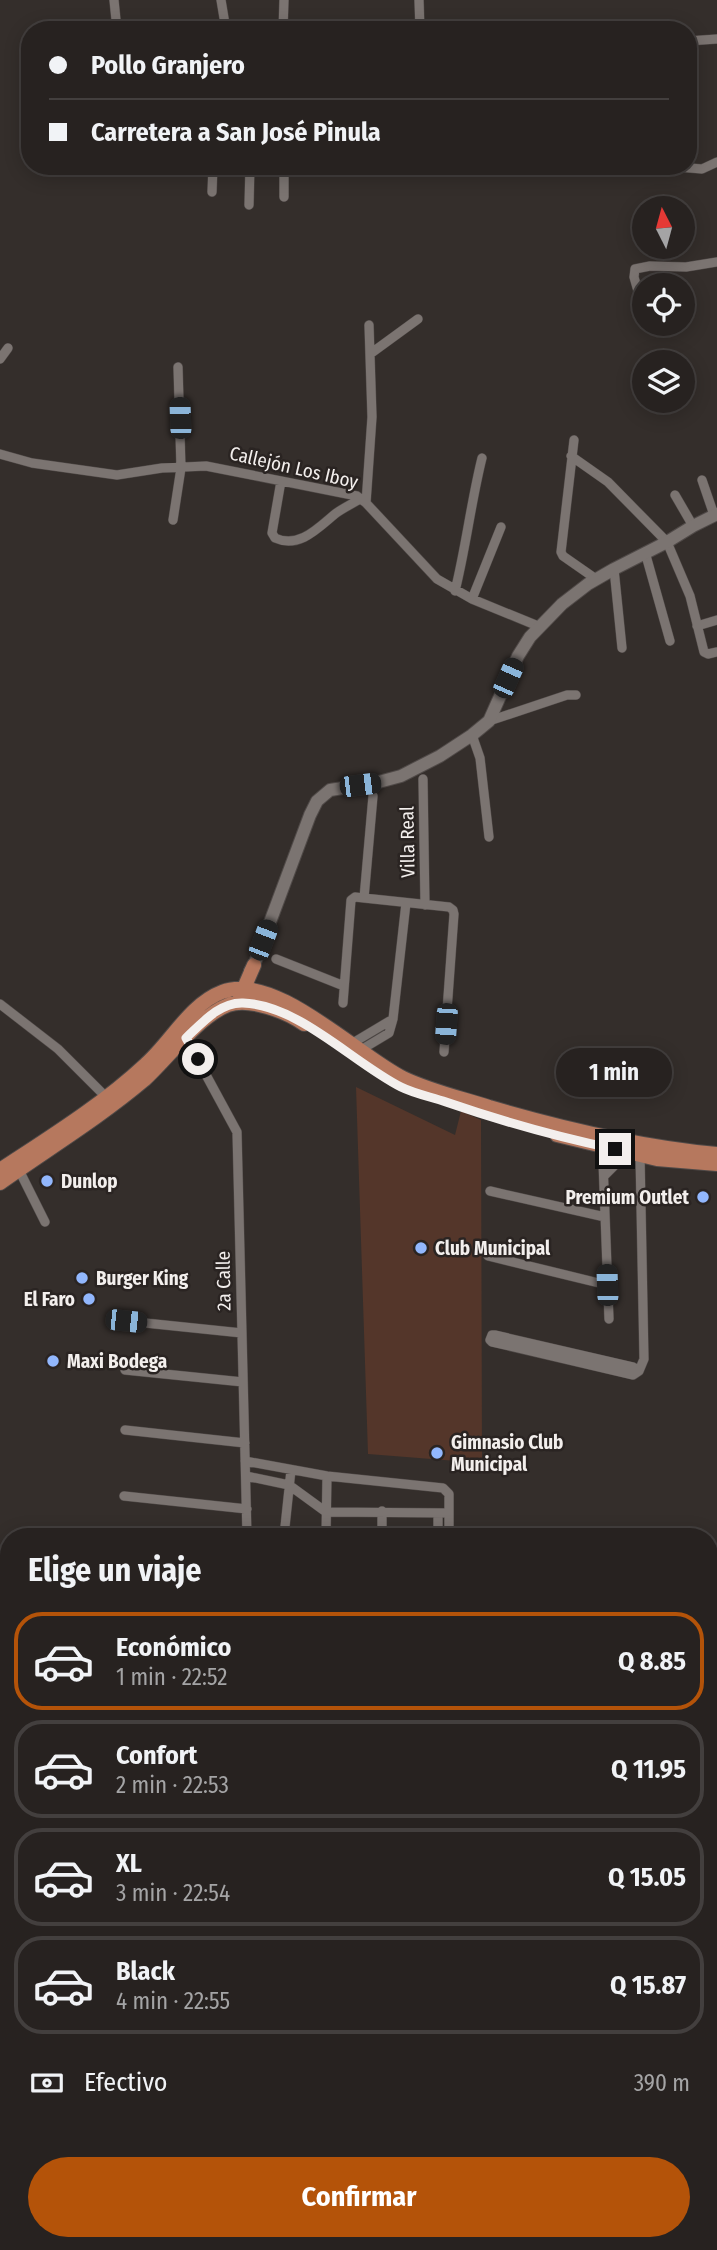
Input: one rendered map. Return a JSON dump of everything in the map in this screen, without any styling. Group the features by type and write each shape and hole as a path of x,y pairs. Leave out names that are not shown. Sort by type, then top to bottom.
{"main road":[{"path":"199,1026 203,1014 237,995 244,988 253,966"},
{"path":"0,1183 101,1114 145,1079 179,1040 195,1011 223,991 244,988 268,993 295,1006 404,1078 451,1095 545,1123 665,1149 717,1154"},
{"path":"0,1170 107,1098 146,1064 222,1008 234,1003 249,1003 291,1015 402,1087 612,1152 717,1164"}],"street":[{"path":"114,0 116,21"},
{"path":"221,0 224,21"},
{"path":"283,21 284,0"},
{"path":"419,0 420,21"},
{"path":"697,40 717,39"},
{"path":"697,169 717,162"},
{"path":"212,192 213,175"},
{"path":"249,205 250,175"},
{"path":"284,175 284,197"},
{"path":"634,273 635,269 650,266 686,267 717,262"},
{"path":"370,354 418,319"},
{"path":"281,481 272,533 282,541 301,539 338,512 363,501 372,418 369,325"},
{"path":"0,359 8,348"},
{"path":"173,520 181,468 178,367"},
{"path":"574,440 561,552 596,579"},
{"name":"Callejón Los Iboy","path":"0,454 32,463 117,475 162,468 206,466 356,496 437,579 472,599 538,626"},
{"path":"571,456 608,482 667,542 690,596 704,652 717,652"},
{"path":"455,591 463,559 472,496 482,458"},
{"path":"489,721 518,656 538,626 572,595 596,579 716,514 702,480"},
{"path":"675,495 693,526"},
{"path":"472,599 501,527"},
{"path":"645,552 670,641"},
{"path":"614,569 622,648"},
{"path":"697,626 717,620"},
{"path":"223,991 241,981 253,966 310,815 320,798 335,789 401,776 440,756 489,721 567,695 576,695"},
{"path":"472,735 480,758 489,837"},
{"name":"Villa Real","path":"423,779 425,905"},
{"name":"Villa Real","path":"364,898 373,796"},
{"name":"Villa Real","path":"343,1003 351,900 355,897 449,907 454,914 444,1052"},
{"name":"Villa Real","path":"355,1048 389,1033 393,1019 406,902"},
{"path":"276,959 344,986"},
{"path":"253,966 257,982 268,993"},
{"path":"0,1004 58,1049 107,1098"},
{"name":"2a Calle","path":"179,1040 237,1132 237,1333 240,1443 246,1461 247,1528"},
{"path":"609,1319 603,1163 612,1152"},
{"path":"605,1175 614,1166 612,1152"},
{"path":"540,1350 633,1367 639,1371 644,1359 640,1155"},
{"path":"19,1170 45,1222"},
{"path":"490,1191 605,1217"},
{"path":"488,1256 607,1285"},
{"path":"126,1321 237,1333"},
{"path":"125,1370 239,1381"},
{"path":"125,1430 240,1443"},
{"path":"246,1461 327,1476 443,1488 449,1494 449,1528"},
{"path":"285,1528 291,1470"},
{"path":"246,1476 289,1485 326,1512 449,1513"},
{"path":"326,1528 327,1476"},
{"path":"124,1496 247,1509"},
{"path":"382,1511 382,1528"},
{"path":"438,1513 438,1528"}],"shaded area":[{"name":"Club Municipal","path":"356,1087 455,1135 461,1111 481,1120 482,1463 368,1454"}],"place":[{"name":"Dunlop","path":"47,1181"},
{"name":"Premium Outlet","path":"703,1197"},
{"name":"Club Municipal","path":"421,1248"},
{"name":"Burger King","path":"82,1278"},
{"name":"El Faro","path":"89,1299"},
{"name":"Maxi Bodega","path":"53,1361"},
{"name":"Gimnasio Club Municipal","path":"437,1453"}],"route":[{"path":"198,1059 186,1038 226,1006 249,1003 291,1015 402,1087 539,1131 615,1149"}]}
